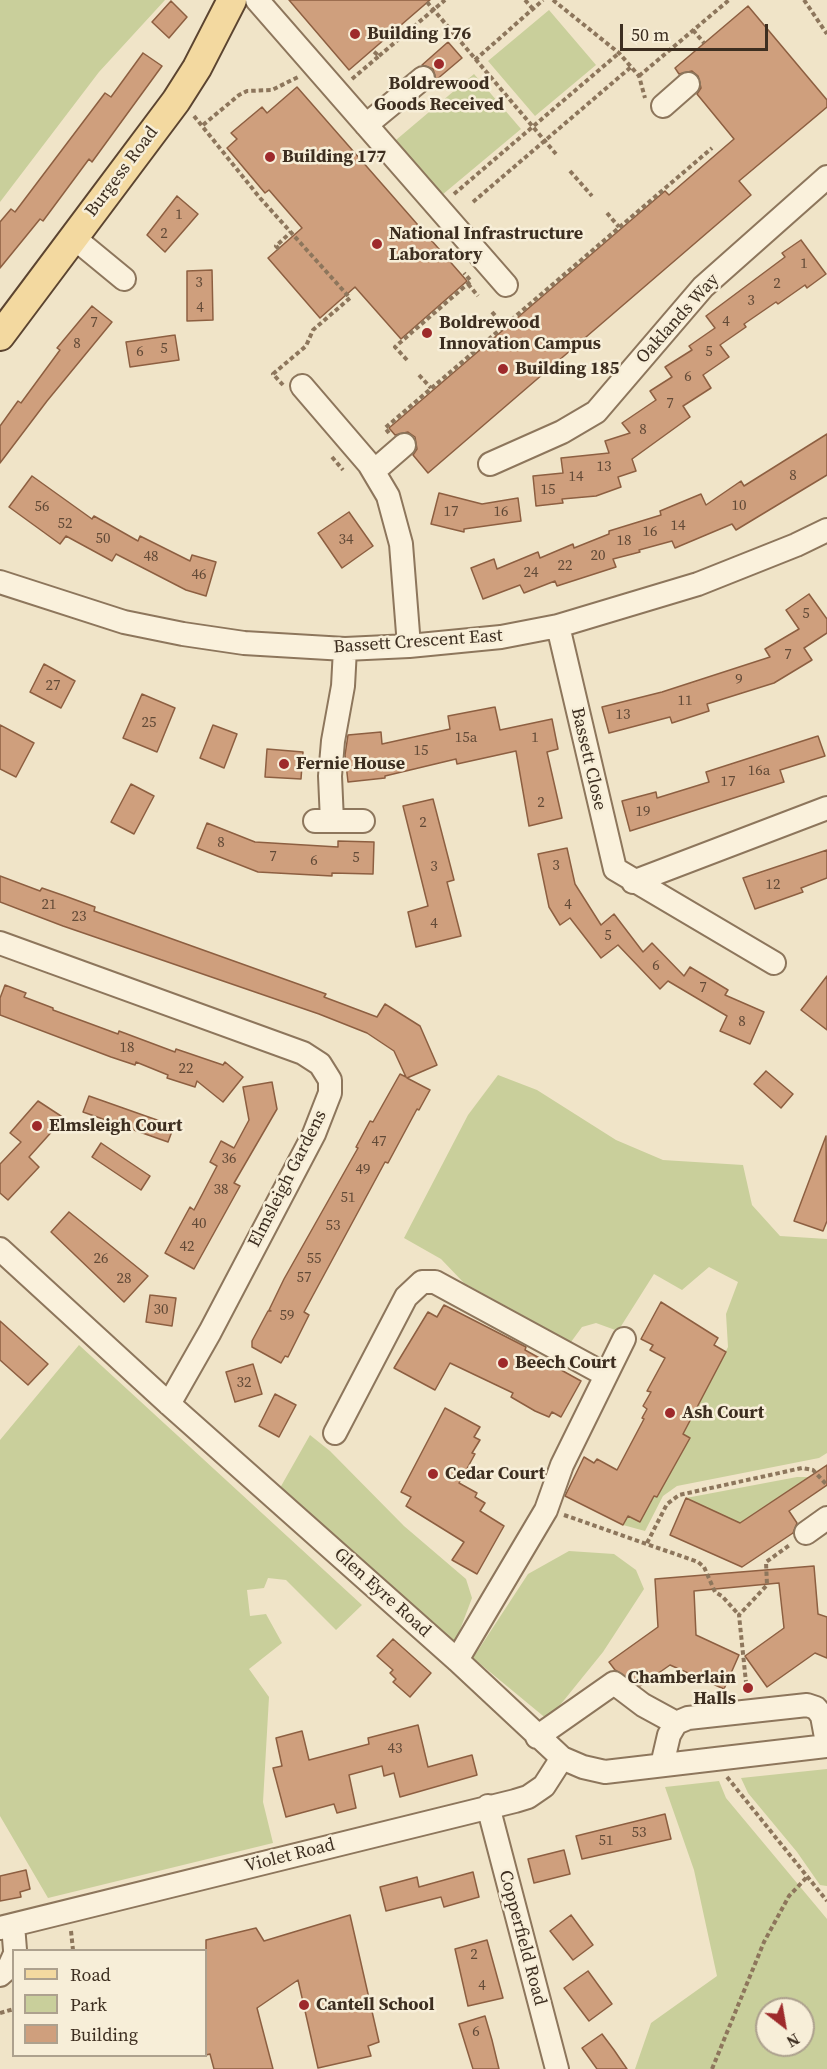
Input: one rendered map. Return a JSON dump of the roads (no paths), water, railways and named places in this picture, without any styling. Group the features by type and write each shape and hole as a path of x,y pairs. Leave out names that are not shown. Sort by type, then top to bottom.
{"main road":[{"name":"Burgess Road","path":"0,336 176,101 197,68 232,0"}],"street":[{"path":"257,0 506,285"},
{"path":"366,125 423,78"},
{"path":"654,102 688,84"},
{"name":"Oaklands Way","path":"490,464 562,432 596,412 703,287 827,177"},
{"path":"73,237 124,279"},
{"path":"294,387 374,471 388,496 398,529 409,646"},
{"path":"374,471 400,443"},
{"name":"Bassett Crescent East","path":"0,582 124,622 183,634 244,643 345,650 409,646 501,637 558,626 698,584 796,545 827,530"},
{"name":"Bassett Close","path":"558,626 612,863 619,874 774,963"},
{"path":"345,650 343,686 333,741 323,821 363,821"},
{"path":"633,882 827,808"},
{"name":"Elmsleigh Gardens","path":"0,943 303,1053 320,1064 330,1080 330,1093 314,1134 169,1404"},
{"name":"Glen Eyre Road","path":"0,1249 169,1404 457,1660 562,1758 583,1767 605,1772 827,1745"},
{"path":"335,1433 406,1297 422,1282 435,1282 606,1375"},
{"path":"457,1660 546,1510 562,1465 624,1339"},
{"path":"806,1533 827,1518"},
{"path":"537,1737 614,1683 643,1705 676,1723"},
{"path":"662,1765 669,1735 676,1723 688,1718 750,1710 821,1705 827,1745"},
{"name":"Violet Road","path":"7,1926 515,1801 537,1792 562,1758"},
{"name":"Copperfield Road","path":"488,1806 557,2069"},
{"path":"7,1926 15,1949"},
{"path":"0,1975 12,1960"}],"place":[{"name":"Building 176","path":"355,34"},
{"name":"Boldrewood Goods Received","path":"439,64"},
{"name":"Building 177","path":"270,157"},
{"name":"National Infrastructure Laboratory","path":"377,244"},
{"name":"Boldrewood Innovation Campus","path":"427,333"},
{"name":"Building 185","path":"503,369"},
{"name":"Fernie House","path":"284,764"},
{"name":"Elmsleigh Court","path":"37,1126"},
{"name":"Beech Court","path":"503,1363"},
{"name":"Ash Court","path":"670,1413"},
{"name":"Cedar Court","path":"433,1474"},
{"name":"Chamberlain Halls","path":"748,1688"},
{"name":"Cantell School","path":"304,2005"}]}
